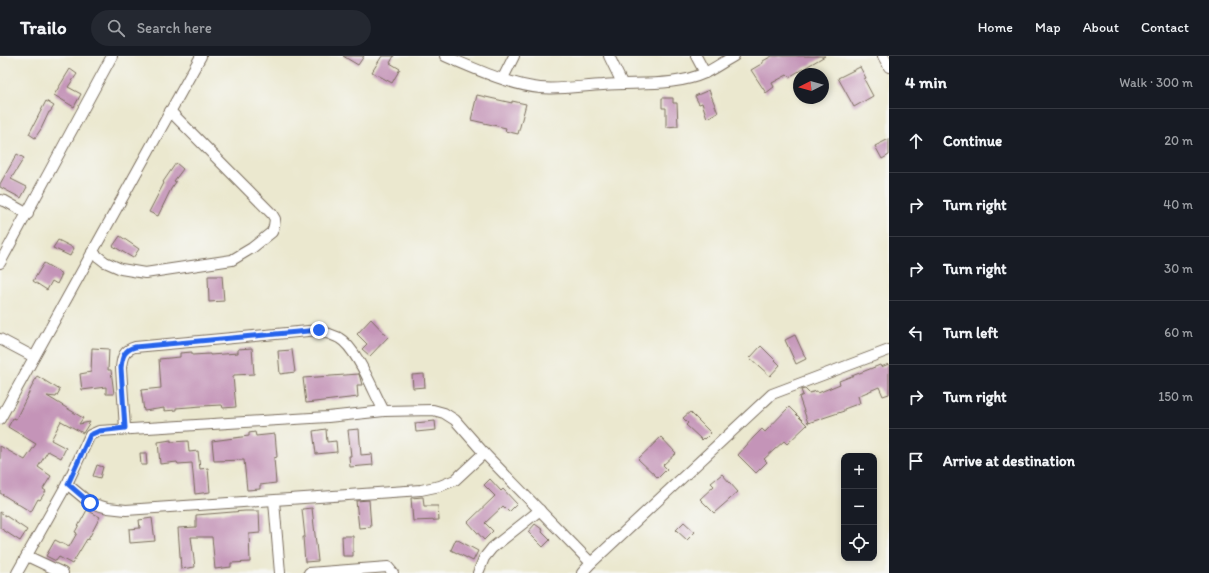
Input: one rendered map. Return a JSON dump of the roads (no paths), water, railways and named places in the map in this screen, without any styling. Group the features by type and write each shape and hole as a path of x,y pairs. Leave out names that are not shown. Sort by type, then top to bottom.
{"street":[{"path":"0,263 28,214 112,56"},
{"path":"0,419 201,56"},
{"path":"445,56 503,78 540,88 668,82 686,79 705,73 734,56"},
{"path":"503,78 514,56"},
{"path":"609,56 622,83"},
{"path":"696,56 705,73"},
{"path":"883,56 889,68"},
{"path":"92,252 105,262 121,269 145,273 232,260 252,248 272,232 275,219 272,214 170,111"},
{"path":"0,200 28,214"},
{"path":"125,428 121,368 122,358 129,349 135,347 319,330 340,338 350,348 384,411"},
{"path":"0,339 34,358"},
{"path":"582,573 772,394 889,350"},
{"path":"17,573 68,484 90,435 99,431 125,428 321,418 384,411 433,410 444,413 455,420 484,454 591,563"},
{"path":"68,484 90,503 108,508 126,510 274,501 421,490 440,486 455,480 484,454"},
{"path":"274,501 280,573"},
{"path":"478,573 484,558 492,548 540,510"},
{"path":"27,556 63,573"},
{"path":"310,573 388,568 393,573"}]}
